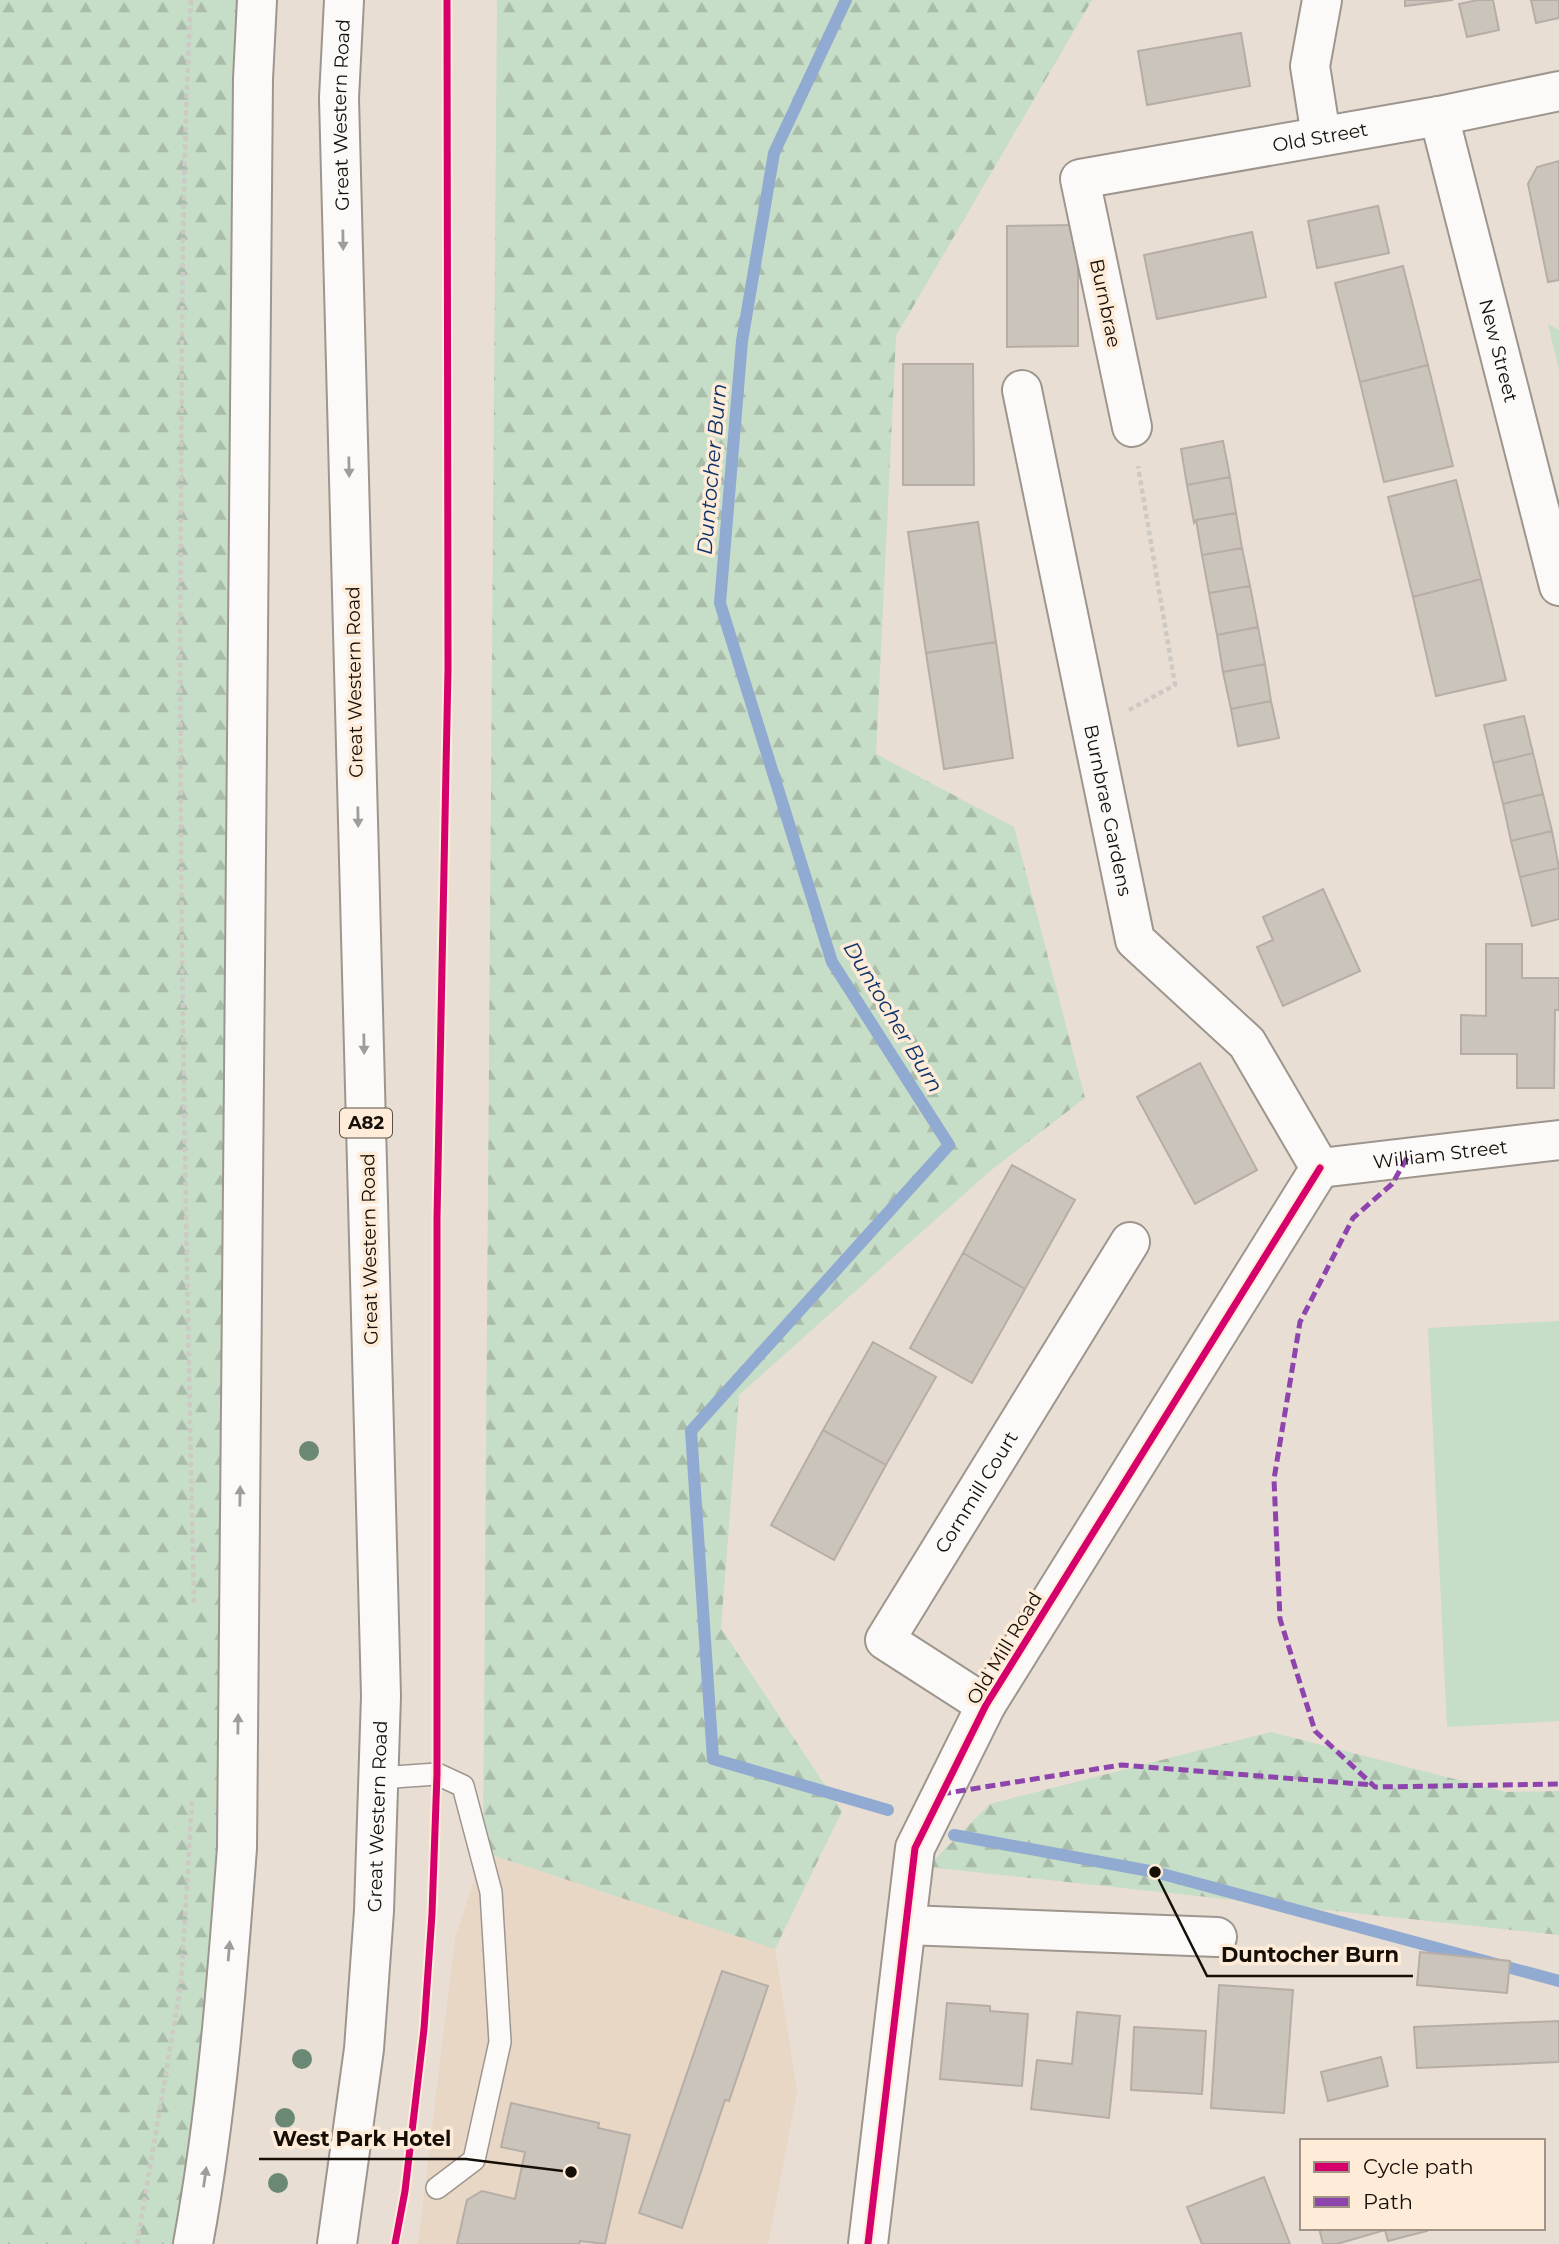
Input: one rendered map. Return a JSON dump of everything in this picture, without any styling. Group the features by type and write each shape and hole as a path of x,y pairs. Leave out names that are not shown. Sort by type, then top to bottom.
{"street":[{"path":"193,2244 223,2029 237,1848 253,93 257,0"},
{"name":"Great Western Road","path":"337,2244 364,2049 374,1911 381,1696 339,98 344,0"},
{"path":"1321,136 1310,66 1322,0"},
{"name":"Old Street","path":"1080,179 1439,116 1559,90"},
{"name":"New Street","path":"1439,116 1559,586"},
{"name":"Burnbrae","path":"1080,179 1132,427"},
{"name":"Burnbrae Gardens","path":"1022,390 1135,940 1247,1043 1320,1168"},
{"name":"William Street","path":"1320,1168 1559,1140"},
{"name":"Old Mill Road","path":"868,2244 915,1848 986,1705 1320,1168"},
{"name":"Cornmill Court","path":"986,1705 885,1640 1130,1242"},
{"path":"906,1925 1217,1937"}],"lane":[{"path":"379,1778 437,1774 463,1786 491,1892 500,2042 474,2160 437,2188"}],"path":[{"path":"191,0 182,320 180,678 185,1203 194,1605"},
{"path":"1092,731 1175,685 1132,427"},
{"path":"137,2244 181,1984 192,1796"}],"shaded area":[{"path":"483,1852 775,1949 797,2092 768,2244 418,2244 455,1939"}],"green space":[{"path":"0,0 257,0 237,1848 193,2244 0,2244"},
{"path":"497,0 1092,0 896,336 876,754 1014,827 1085,1098 990,1171 739,1395 721,1628 842,1811 775,1949 483,1852"},
{"path":"1548,324 1559,330 1559,370"},
{"path":"1559,1321 1559,1721 1447,1727 1428,1328"},
{"path":"1271,1732 1505,1792 1559,1791 1559,1935 927,1867 990,1804"}],"building":[{"path":"1405,0 1453,0 1405,6"},
{"path":"1493,0 1499,30 1467,37 1459,4"},
{"path":"1531,0 1559,0 1559,18 1536,23"},
{"path":"1241,33 1250,86 1147,105 1138,51"},
{"path":"1559,161 1559,280 1548,282 1528,184 1537,167"},
{"path":"1378,206 1389,253 1317,268 1308,221"},
{"path":"1078,225 1078,346 1007,347 1007,226"},
{"path":"1252,232 1266,297 1157,319 1144,255"},
{"path":"1403,266 1428,365 1360,382 1335,283"},
{"path":"903,364 973,364 974,485 903,485"},
{"path":"1428,365 1453,466 1384,482 1360,382"},
{"path":"1223,441 1230,477 1187,485 1181,449"},
{"path":"1230,477 1236,513 1196,520 1194,523 1187,485"},
{"path":"1456,480 1481,579 1413,597 1388,497"},
{"path":"1236,513 1242,548 1202,555 1196,520"},
{"path":"978,522 996,642 926,653 908,532"},
{"path":"1242,548 1250,586 1209,593 1202,555"},
{"path":"1481,579 1506,680 1436,696 1413,597"},
{"path":"1250,586 1258,627 1217,635 1209,593"},
{"path":"1258,627 1265,664 1223,672 1217,635"},
{"path":"996,642 1013,758 944,769 926,653"},
{"path":"1265,664 1271,701 1231,709 1223,672"},
{"path":"1271,701 1279,738 1238,746 1231,709"},
{"path":"1524,716 1533,753 1493,763 1484,725"},
{"path":"1533,753 1543,794 1503,804 1493,763"},
{"path":"1543,794 1552,831 1511,841 1503,804"},
{"path":"1552,831 1559,868 1520,877 1511,841"},
{"path":"1559,868 1559,919 1532,926 1520,877"},
{"path":"1323,889 1360,971 1283,1006 1257,947 1273,940 1263,917"},
{"path":"1486,944 1522,944 1522,978 1559,978 1559,1010 1555,1010 1554,1088 1517,1088 1517,1054 1461,1054 1461,1015 1486,1016"},
{"path":"1200,1063 1257,1170 1195,1204 1137,1097"},
{"path":"1012,1165 1075,1200 1025,1289 963,1253"},
{"path":"963,1253 1025,1289 972,1383 910,1348"},
{"path":"873,1342 936,1377 886,1465 823,1430"},
{"path":"823,1430 886,1465 834,1560 771,1525"},
{"path":"1420,1952 1510,1961 1507,1993 1417,1985"},
{"path":"722,1971 768,1986 729,2101 725,2100 682,2228 639,2213"},
{"path":"1219,1985 1293,1990 1284,2113 1211,2108"},
{"path":"947,2003 990,2006 990,2011 1028,2014 1022,2086 940,2079"},
{"path":"1077,2012 1120,2016 1109,2118 1031,2109 1037,2060 1072,2064"},
{"path":"1559,2021 1559,2062 1417,2068 1414,2027"},
{"path":"1134,2027 1206,2031 1202,2094 1131,2090"},
{"path":"1381,2057 1388,2086 1328,2101 1321,2072"},
{"path":"511,2103 599,2123 598,2128 630,2135 605,2244 580,2241 579,2244 457,2244 467,2200 482,2191 515,2199 525,2152 501,2147"},
{"path":"1264,2177 1290,2244 1202,2244 1187,2207"},
{"path":"1320,2230 1385,2230 1337,2244 1323,2244"},
{"path":"1385,2230 1427,2230 1427,2231 1388,2241"}],"waterway":[{"name":"Duntocher Burn","path":"846,0 774,153 742,341 720,603 832,962 949,1145 691,1431 713,1759 888,1810"},
{"name":"Duntocher Burn","path":"954,1835 1155,1872 1559,1981"}],"marked path":[{"path":"1407,1158 1392,1184 1353,1218 1300,1322 1274,1479 1280,1619 1315,1731 1375,1787 1559,1784"},
{"path":"941,1794 1121,1765 1373,1785"}],"cycle path":[{"path":"395,2244 405,2191 424,2029 432,1914 437,1774 437,1218 448,669 447,0"},
{"path":"868,2244 915,1848 986,1705 1320,1168"}],"place":[{"name":"Duntocher Burn","path":"1155,1872"},
{"name":"West Park Hotel","path":"571,2172"}]}
